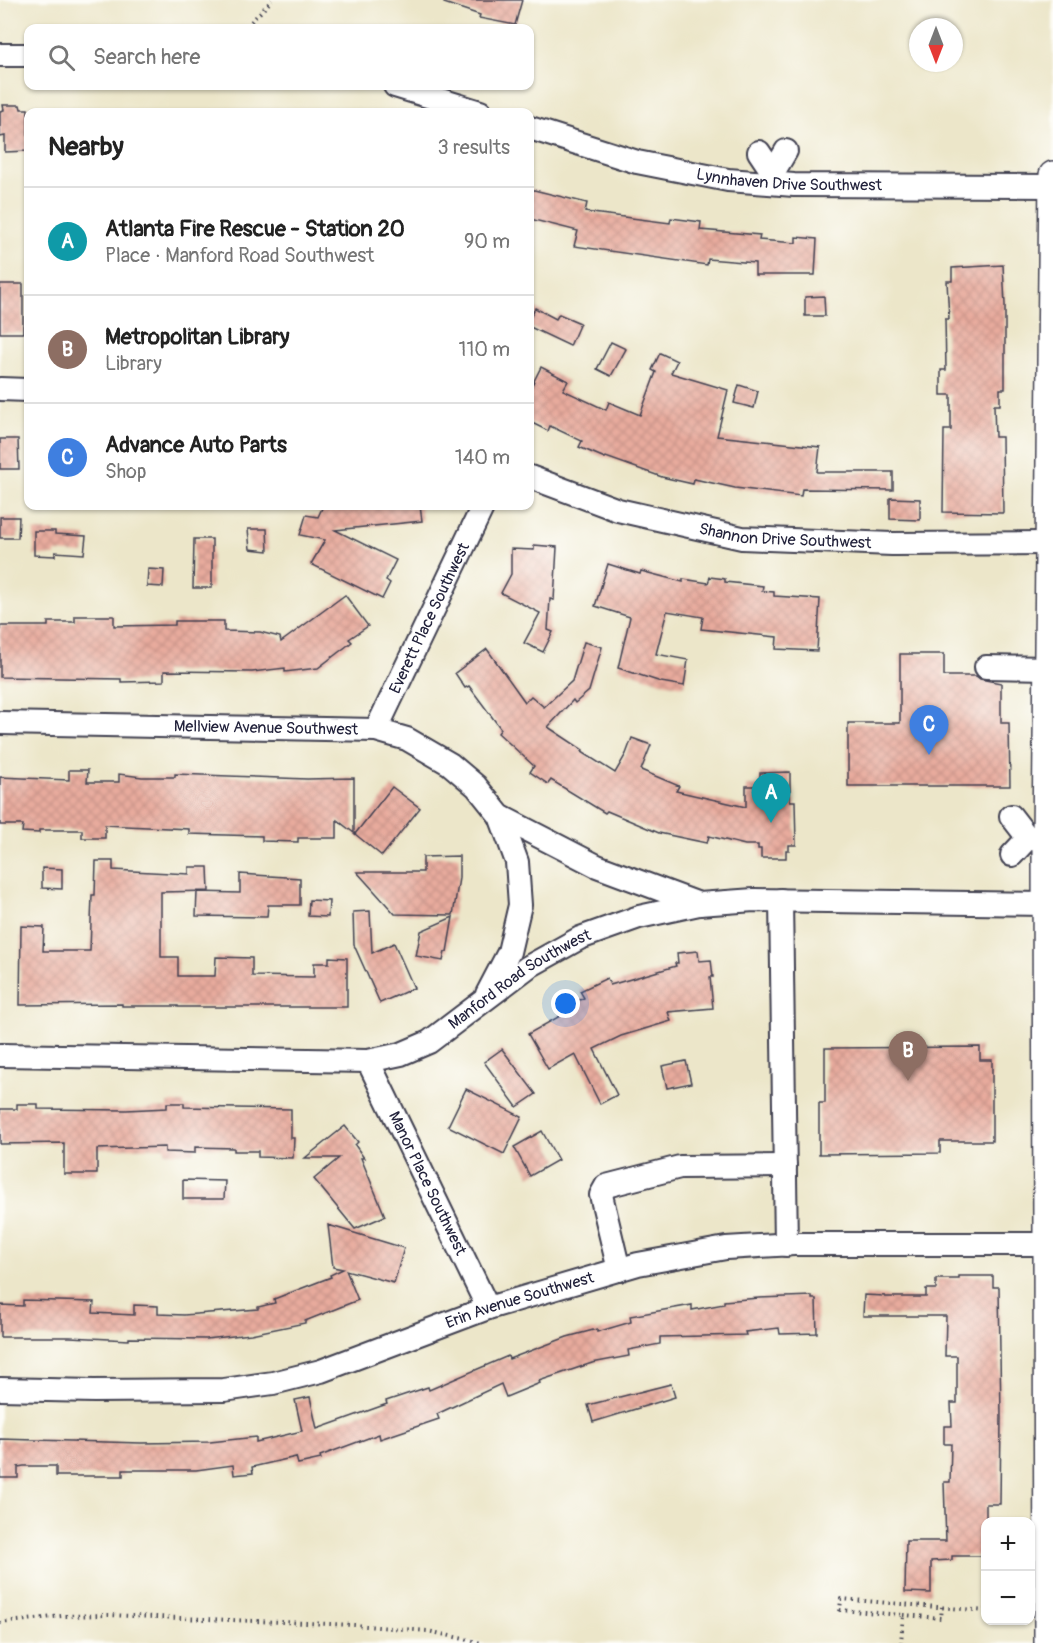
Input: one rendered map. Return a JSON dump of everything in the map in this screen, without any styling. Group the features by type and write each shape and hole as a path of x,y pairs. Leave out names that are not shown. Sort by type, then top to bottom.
{"main road":[{"path":"1048,1643 1050,1584 1050,1334 1047,1244 1050,1089 1049,904 1037,838 1050,767 1048,668 1053,175"}],"street":[{"path":"0,55 24,55"},
{"path":"408,90 467,108"},
{"name":"Lynnhaven Drive Southwest","path":"534,129 637,162 728,180 773,178 1053,186"},
{"path":"773,178 786,151"},
{"path":"759,152 773,178"},
{"path":"0,389 24,390"},
{"name":"Shannon Drive Southwest","path":"534,478 618,510 742,538 892,544 1051,543"},
{"name":"Everett Place Southwest","path":"376,730 481,510"},
{"path":"986,667 1048,668"},
{"name":"Mellview Avenue Southwest","path":"0,723 376,730 406,739 450,764 476,786 500,816 517,862 520,905 509,952 484,1001"},
{"name":"Mellview Avenue Southwest","path":"500,816 597,866 699,904"},
{"path":"1011,816 1037,838 1012,855"},
{"path":"781,900 786,1245"},
{"name":"Manford Road Southwest","path":"0,1055 368,1061 401,1054 429,1042 528,967 580,938 639,917 699,904 781,900 1049,904"},
{"name":"Manor Place Southwest","path":"368,1061 488,1308"},
{"path":"620,1270 601,1195 606,1186 680,1167 785,1166"},
{"name":"Erin Avenue Southwest","path":"0,1389 224,1390 273,1383 321,1371 488,1308 638,1264 726,1248 786,1245 1047,1244"}],"path":[{"path":"249,24 272,0"},
{"path":"942,1607 941,1618 840,1610 841,1599 942,1607 981,1611"},
{"path":"0,1623 62,1616 108,1615 354,1624 428,1631 482,1643"},
{"path":"901,1643 903,1615"}],"building":[{"path":"444,0 522,0 515,24 479,18 480,15 444,3"},
{"path":"3,105 20,105 21,109 24,109 24,151 5,152 5,136 0,137 0,111 4,110"},
{"path":"534,190 587,203 585,212 670,223 671,218 701,222 700,230 760,235 759,240 796,243 796,237 817,239 815,275 755,275 755,263 708,259 707,265 574,246 578,231 534,220"},
{"path":"1003,265 1005,389 1000,389 1000,405 994,405 995,437 1002,437 1003,513 943,512 944,430 951,430 951,395 941,395 941,370 946,370 945,319 949,319 947,281 952,281 952,268"},
{"path":"0,284 23,284 23,333 0,333"},
{"path":"824,296 825,316 805,316 805,297"},
{"path":"535,308 556,319 559,314 580,323 570,346 534,329"},
{"path":"611,342 626,349 611,376 597,369"},
{"path":"660,353 677,361 671,373 728,390 717,436 820,447 817,472 893,472 893,490 802,489 801,496 735,488 694,479 693,484 662,477 605,458 579,447 582,441 550,426 548,431 534,424 534,381 541,367 568,381 563,390 606,410 609,402 640,415 656,372 652,370"},
{"path":"739,385 758,391 754,408 734,403"},
{"path":"0,439 18,439 19,469 0,469"},
{"path":"890,498 920,499 920,520 890,519"},
{"path":"321,510 421,510 422,521 335,530 396,560 386,580 390,583 382,599 311,564 325,540 300,535 306,515 318,517"},
{"path":"0,517 19,517 18,538 0,538"},
{"path":"248,529 267,529 268,551 250,549"},
{"path":"34,531 55,531 55,534 86,536 84,554 55,552 55,556 34,555"},
{"path":"194,539 212,539 212,588 193,588"},
{"path":"534,545 557,547 554,600 550,599 548,630 553,632 543,652 524,643 540,613 501,593 511,574 511,549 534,550"},
{"path":"608,564 640,574 641,571 683,582 683,579 708,583 710,577 725,579 725,582 763,586 762,591 774,592 774,596 820,599 817,651 776,649 777,637 701,629 703,617 667,611 656,654 688,660 684,686 661,682 618,668 630,617 595,606"},
{"path":"148,569 164,570 163,587 147,586"},
{"path":"345,595 368,626 349,639 352,642 318,668 285,672 285,668 252,672 164,671 164,681 121,682 121,679 0,677 0,626 48,626 48,622 75,622 75,616 114,616 114,626 175,625 175,621 224,621 224,631 260,632 280,637 281,642"},
{"path":"584,642 602,647 589,691 575,703 573,700 548,727 615,773 632,738 651,745 641,770 679,786 676,791 746,807 746,786 760,786 760,773 790,772 790,801 795,801 796,845 789,845 786,858 761,858 761,849 758,849 758,845 745,845 709,836 707,843 659,833 607,811 605,813 551,780 548,784 530,772 534,766 498,733 501,729 469,686 465,688 455,673 487,649 525,702 531,696 544,707 572,681"},
{"path":"900,654 944,654 944,676 976,676 980,679 1001,683 1001,723 1009,723 1010,786 848,786 848,723 900,723"},
{"path":"69,770 88,770 87,782 119,782 119,774 142,777 175,777 175,774 307,779 354,778 354,833 337,820 337,838 298,838 298,842 262,841 262,836 189,834 189,829 105,825 105,838 82,838 82,830 22,832 23,825 0,825 0,777 69,780"},
{"path":"392,787 420,808 382,856 355,834"},
{"path":"459,856 459,878 453,915 395,914 357,872 423,872 423,857"},
{"path":"96,861 113,861 113,870 189,874 189,867 208,867 209,891 161,892 161,957 178,957 178,976 215,976 216,957 252,958 252,976 314,977 314,963 329,963 329,957 347,958 347,1007 20,1005 21,926 44,927 43,951 90,951"},
{"path":"42,868 62,869 62,889 42,888"},
{"path":"240,874 300,878 300,905 268,905 267,917 196,916 197,892 240,893"},
{"path":"309,900 329,901 328,917 308,916"},
{"path":"370,911 372,953 394,943 414,988 380,1003 354,945 353,912"},
{"path":"453,917 447,952 445,952 443,961 416,956 421,931"},
{"path":"698,951 699,961 711,960 713,1008 668,1012 671,1021 621,1036 594,1049 617,1095 600,1104 575,1054 548,1069 528,1034 576,1007 573,1003 584,998 580,991 607,978 610,985 676,966 677,953"},
{"path":"980,1047 980,1060 992,1060 992,1141 940,1141 940,1153 819,1154 819,1103 825,1103 825,1048"},
{"path":"502,1049 536,1094 517,1107 484,1062"},
{"path":"686,1061 691,1083 667,1088 662,1066"},
{"path":"466,1089 522,1117 504,1154 448,1126"},
{"path":"167,1103 184,1103 184,1107 291,1109 291,1138 294,1138 293,1158 258,1157 258,1151 234,1151 234,1148 195,1147 195,1153 165,1152 165,1147 97,1149 97,1174 64,1174 64,1143 0,1144 0,1109 17,1109 17,1104 38,1104 38,1109 126,1110 167,1108"},
{"path":"345,1126 358,1142 355,1145 364,1158 361,1158 385,1216 355,1229 314,1179 339,1158 305,1158"},
{"path":"542,1131 558,1160 530,1176 514,1147"},
{"path":"183,1180 225,1181 224,1199 183,1199"},
{"path":"328,1225 404,1248 394,1283 346,1270 358,1300 305,1321 305,1323 251,1334 206,1339 129,1338 129,1340 0,1337 0,1305 23,1306 23,1300 94,1302 93,1313 134,1315 134,1305 158,1306 158,1314 184,1315 258,1309 258,1307 275,1303 274,1299 331,1277 330,1275 343,1269 333,1267"},
{"path":"959,1276 993,1276 993,1287 999,1287 1000,1504 986,1504 986,1517 981,1517 981,1556 952,1556 952,1560 931,1561 931,1593 905,1592 906,1541 946,1541 944,1482 950,1482 951,1444 944,1444 944,1426 952,1426 951,1403 957,1403 957,1356 945,1356 946,1316 863,1316 864,1295 926,1297 926,1289 936,1289 936,1279 959,1279"},
{"path":"812,1296 812,1299 816,1299 817,1333 780,1334 779,1328 745,1332 746,1335 660,1337 660,1344 628,1350 629,1356 592,1363 539,1381 540,1383 506,1397 501,1384 437,1414 439,1419 380,1439 379,1434 320,1456 321,1459 298,1464 296,1457 252,1467 253,1473 234,1475 233,1465 196,1470 123,1470 123,1476 56,1476 56,1466 24,1466 18,1467 18,1478 0,1478 0,1439 141,1443 210,1442 256,1437 256,1442 302,1431 295,1400 310,1397 317,1429 387,1404 386,1401 428,1387 429,1390 508,1356 509,1359 567,1337 597,1329 597,1332 631,1322 630,1316 692,1305 692,1310 724,1304 724,1301"},
{"path":"671,1384 675,1397 593,1422 588,1405"}],"place":[{"name":"Advance Auto Parts","path":"929,755"},
{"name":"Atlanta Fire Rescue - Station 20","path":"771,823"},
{"name":"Metropolitan Library","path":"908,1081"}]}
